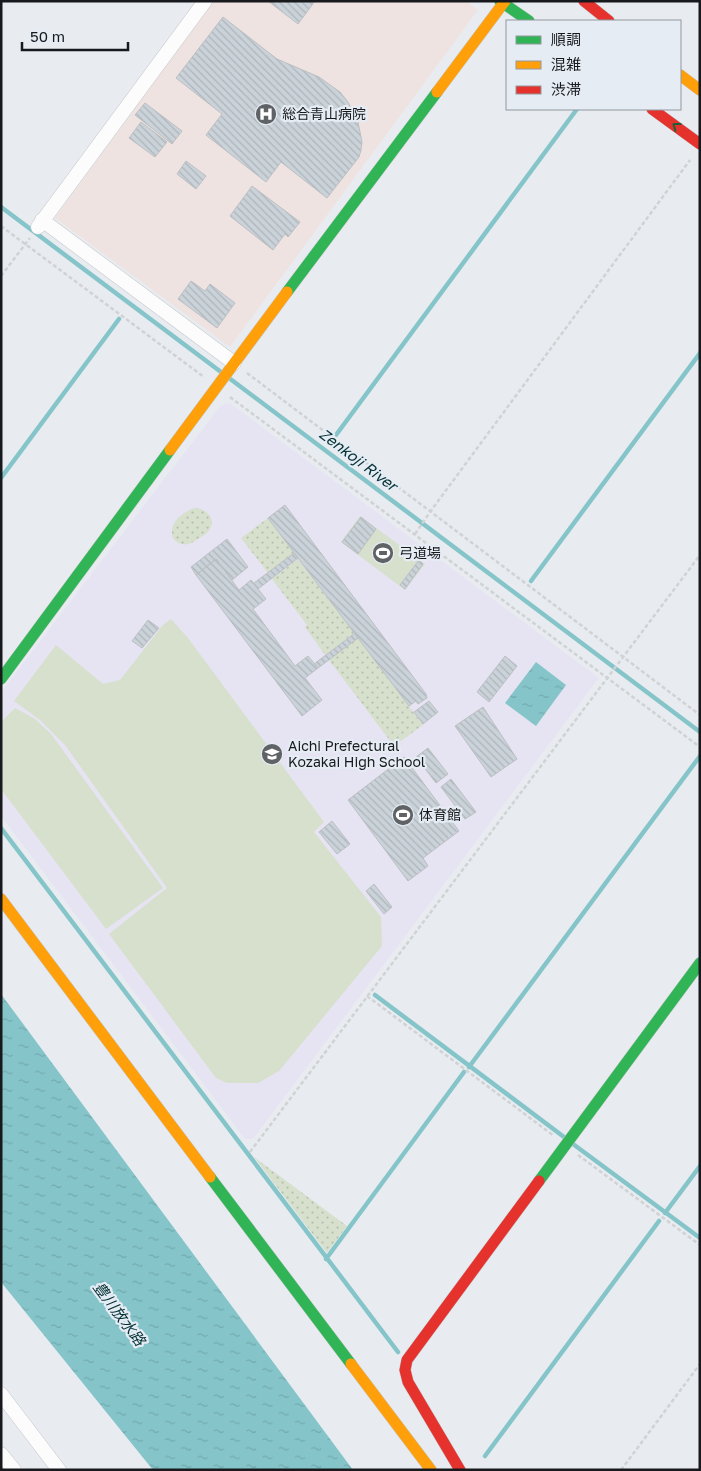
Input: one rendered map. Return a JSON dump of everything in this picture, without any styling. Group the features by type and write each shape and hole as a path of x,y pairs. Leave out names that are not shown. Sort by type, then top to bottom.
{"main road":[{"path":"584,1 608,20"},
{"path":"1,679 503,2 528,20"},
{"path":"681,75 700,90"},
{"path":"653,110 700,144"},
{"path":"1,899 432,1470"},
{"path":"460,1470 408,1382 405,1365 410,1355 700,963"}],"street":[{"path":"205,1 40,223 231,367"},
{"path":"1,1394 59,1470"},
{"path":"1,1454 13,1469"}],"path":[{"path":"694,155 430,512 416,534 700,747"},
{"path":"1,276 29,240"},
{"path":"231,367 430,512 700,715"},
{"path":"250,1152 700,555"},
{"path":"368,996 700,1246"},
{"path":"621,1470 700,1364"}],"shaded area":[{"name":"総合青山病院","path":"213,1 466,1 478,10 230,347 55,218"},
{"name":"Aichi Prefectural Kozakai High School","path":"230,403 599,678 253,1139 245,1139 1,816 1,692 221,405"}],"green space":[{"path":"194,508 209,514 212,525 206,534 194,542 180,543 173,538 172,528 174,523"},
{"name":"弓道場","path":"360,516 425,564 405,590 341,542"},
{"path":"268,518 294,553 268,573 241,538"},
{"path":"298,559 354,633 325,655 305,627 307,625 272,579"},
{"path":"171,619 188,638 324,822 314,832 381,917 382,946 279,1071 258,1083 227,1083 216,1078 109,934 167,888 65,745 40,720 14,701 56,645 103,684 120,680 163,625"},
{"path":"358,638 423,725 394,746 329,660"},
{"path":"15,708 35,719 51,734 163,888 106,929 1,789 1,722"},
{"path":"254,1157 347,1226 327,1253"}],"water":[{"path":"536,662 566,685 536,726 505,703"},
{"name":"豊川放水路","path":"1,994 353,1470 153,1470 1,1282"}],"building":[{"path":"268,1 315,1 298,24"},
{"path":"223,17 277,59 319,77 340,92 348,102 358,122 362,142 361,150 359,157 327,198 281,162 266,182 206,135 222,114 176,78"},
{"path":"145,103 182,131 172,144 135,115"},
{"path":"141,122 167,142 155,157 129,138"},
{"path":"186,161 206,176 196,189 177,174"},
{"path":"252,186 300,222 288,237 285,234 273,250 230,216"},
{"path":"191,281 205,291 210,284 235,303 217,328 178,299"},
{"path":"285,505 426,694 427,698 418,704 416,701 409,706 268,518"},
{"path":"361,517 376,529 358,554 342,542"},
{"path":"227,539 248,567 232,580 216,559 196,575 191,567"},
{"path":"294,553 298,558 258,589 254,583"},
{"path":"216,559 239,590 251,580 266,599 253,609 295,666 308,656 318,668 305,678 322,700 302,716 196,575"},
{"path":"419,560 423,564 405,589 400,585"},
{"path":"148,620 159,628 142,648 132,641"},
{"path":"355,633 358,638 318,668 314,664"},
{"path":"505,656 517,666 489,702 477,692"},
{"path":"429,701 438,712 423,724 414,712"},
{"path":"483,707 517,759 491,777 455,726"},
{"path":"428,748 448,774 436,783 416,757"},
{"name":"体育館","path":"404,757 459,831 423,858 428,866 408,881 348,800"},
{"path":"451,779 476,812 465,819 441,787"},
{"path":"332,821 350,844 337,854 319,832"},
{"path":"374,884 392,907 384,914 366,891"}],"waterway":[{"path":"336,435 576,110"},
{"name":"Zenkoji River","path":"1,207 221,372"},
{"path":"1,478 119,319"},
{"path":"531,581 700,353"},
{"name":"Zenkoji River","path":"229,378 700,732"},
{"path":"469,1067 700,756"},
{"path":"1,828 398,1352"},
{"path":"375,995 564,1137"},
{"path":"326,1259 464,1072"},
{"path":"573,1144 700,1238"},
{"path":"665,1213 700,1166"},
{"path":"485,1456 659,1221"}],"traffic: fast":[{"path":"500,1 528,20"},
{"path":"287,292 437,92"},
{"path":"1,679 170,450"},
{"path":"539,1181 700,963"},
{"path":"210,1177 351,1364"}],"traffic: slow":[{"path":"437,92 505,1"},
{"path":"681,76 700,90"},
{"path":"170,450 287,292"},
{"path":"1,899 210,1177"},
{"path":"351,1364 431,1470"}],"traffic: jam":[{"path":"584,1 608,20"},
{"path":"653,110 700,144"},
{"path":"460,1470 408,1382 405,1370 407,1360 539,1181"}],"place":[{"name":"総合青山病院","path":"266,114"},
{"name":"弓道場","path":"383,553"},
{"name":"Aichi Prefectural Kozakai High School","path":"272,754"},
{"name":"体育館","path":"403,815"}]}
